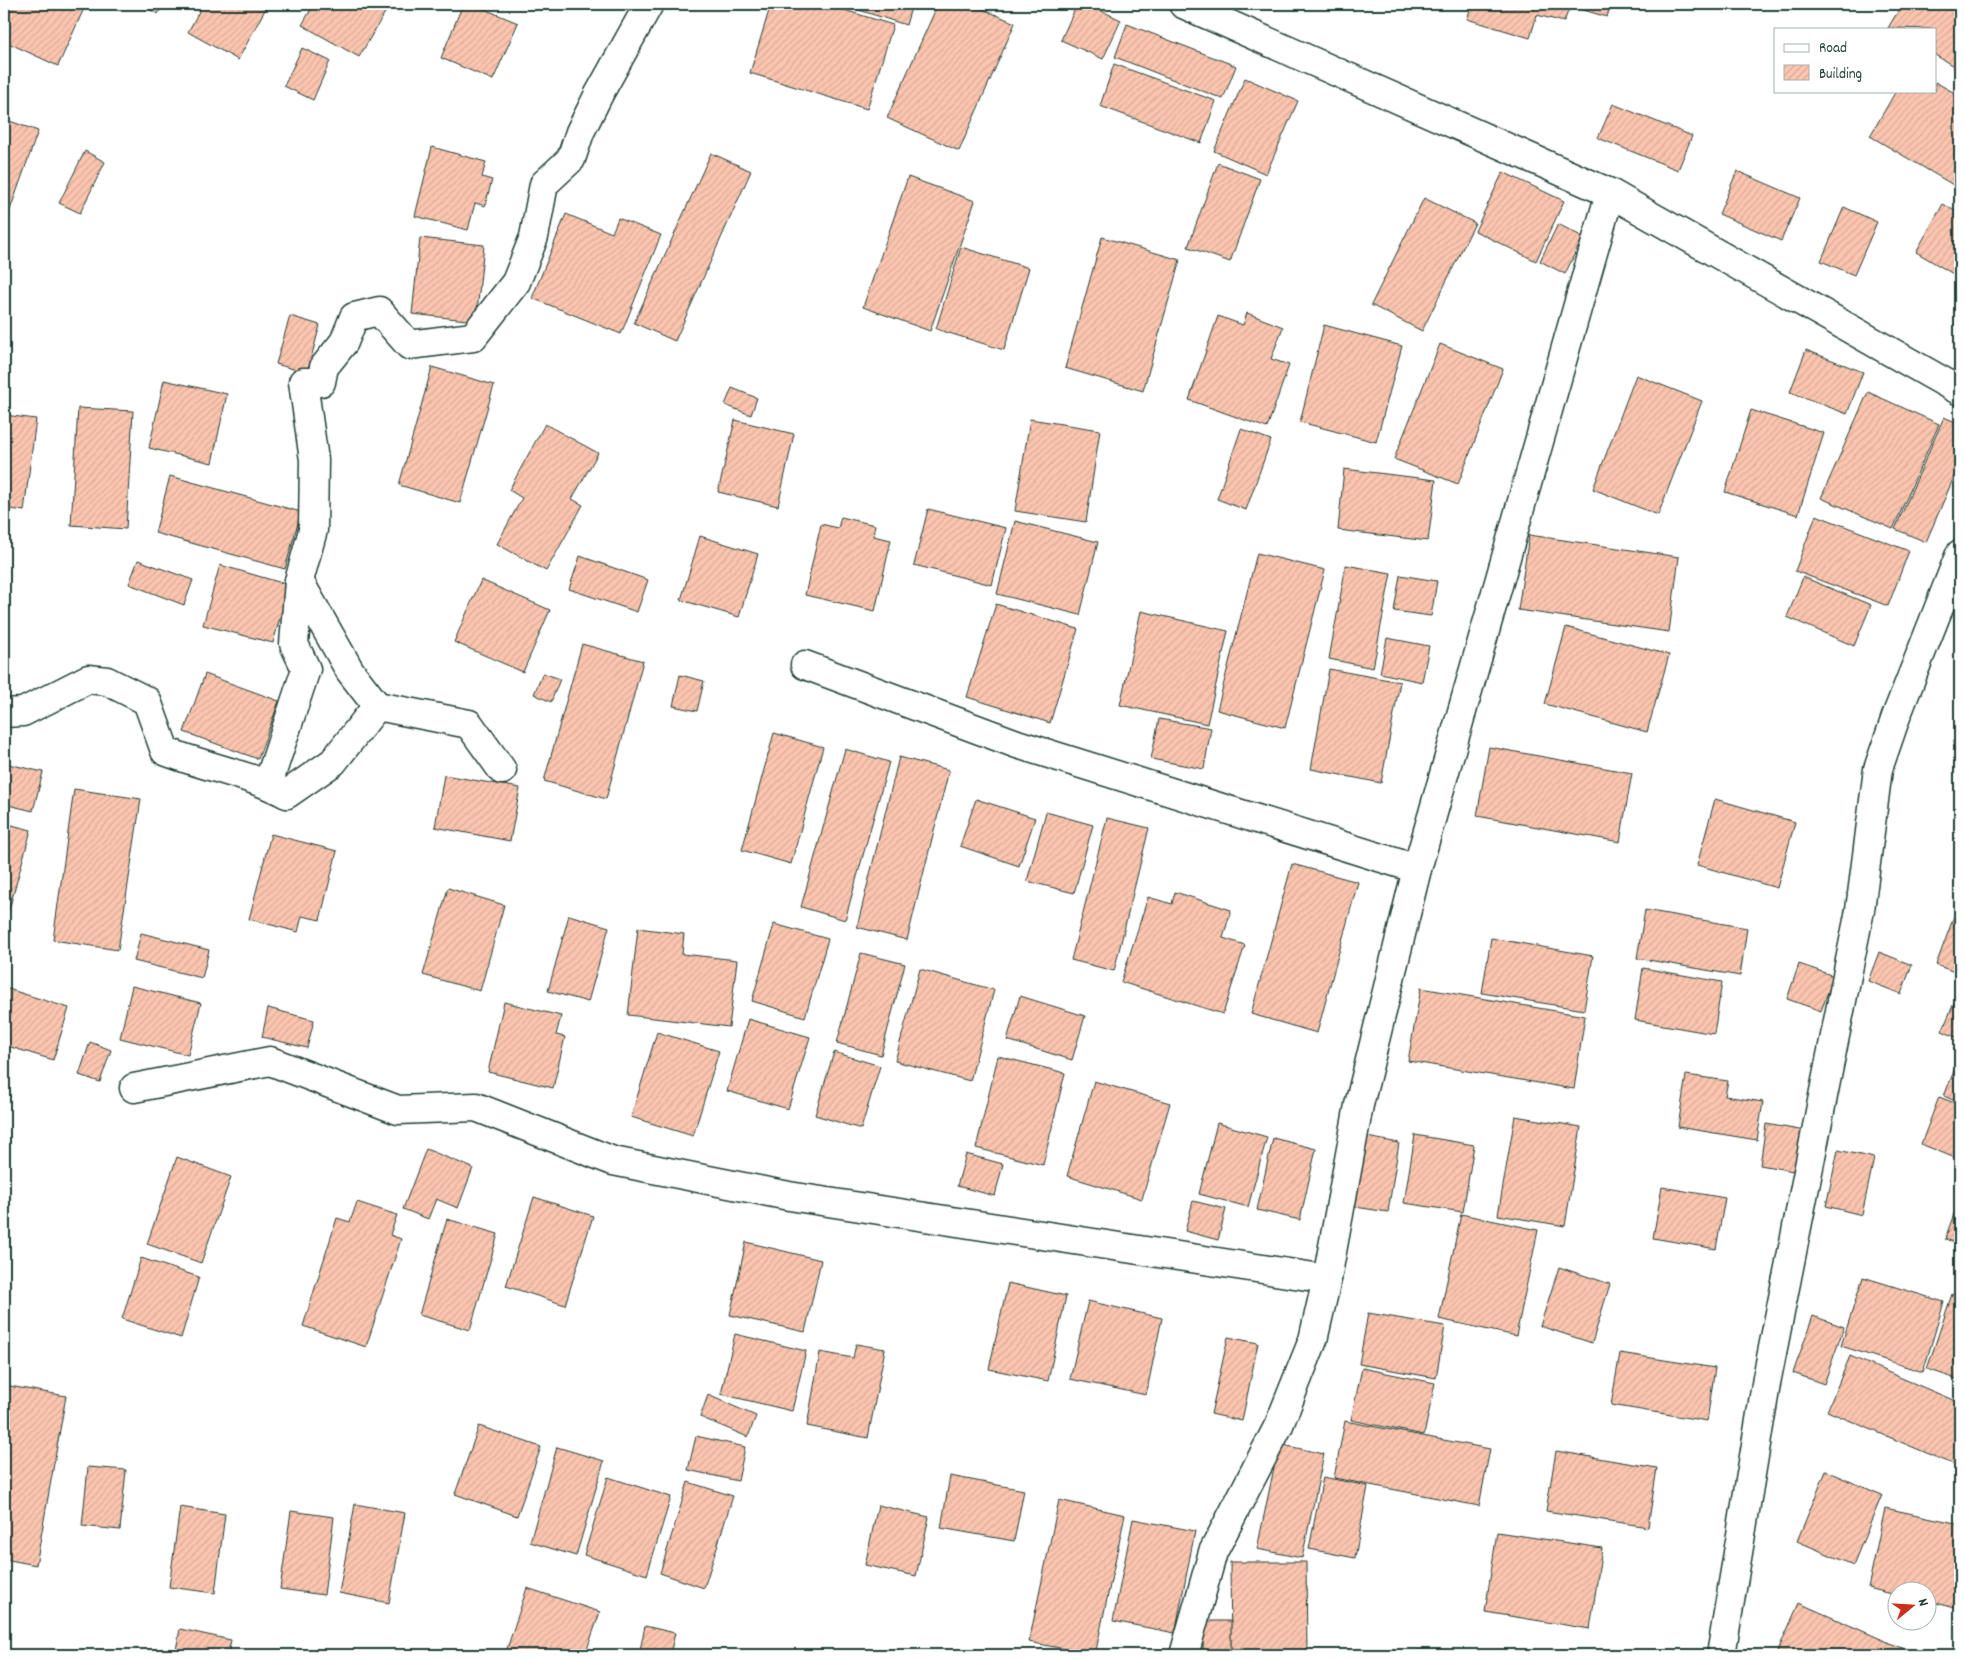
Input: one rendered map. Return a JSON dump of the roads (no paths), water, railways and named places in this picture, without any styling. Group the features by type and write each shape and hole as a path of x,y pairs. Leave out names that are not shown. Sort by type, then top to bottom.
{"street":[{"path":"268,784 306,669 294,644 299,581 313,530 314,460 303,382 321,382 324,367 344,342 354,317 379,311 409,345 473,337 516,282 534,237 544,184 571,159 580,132 599,94 649,4"},
{"path":"1183,4 1610,193 1960,391"},
{"path":"1184,1655 1213,1552 1279,1425 1312,1340 1326,1279 1359,1105 1417,869 1610,193"},
{"path":"1721,1655 1767,1378 1860,910 1878,769 1897,714 1960,554"},
{"path":"299,581 350,671 377,706 469,724 502,770"},
{"path":"805,665 1017,744 1417,869"},
{"path":"4,713 24,712 88,679 107,681 148,701 165,751 198,764 268,784 286,794 333,762 377,706"},
{"path":"134,1088 270,1061 398,1110 476,1107 613,1161 789,1196 1326,1279"}]}
